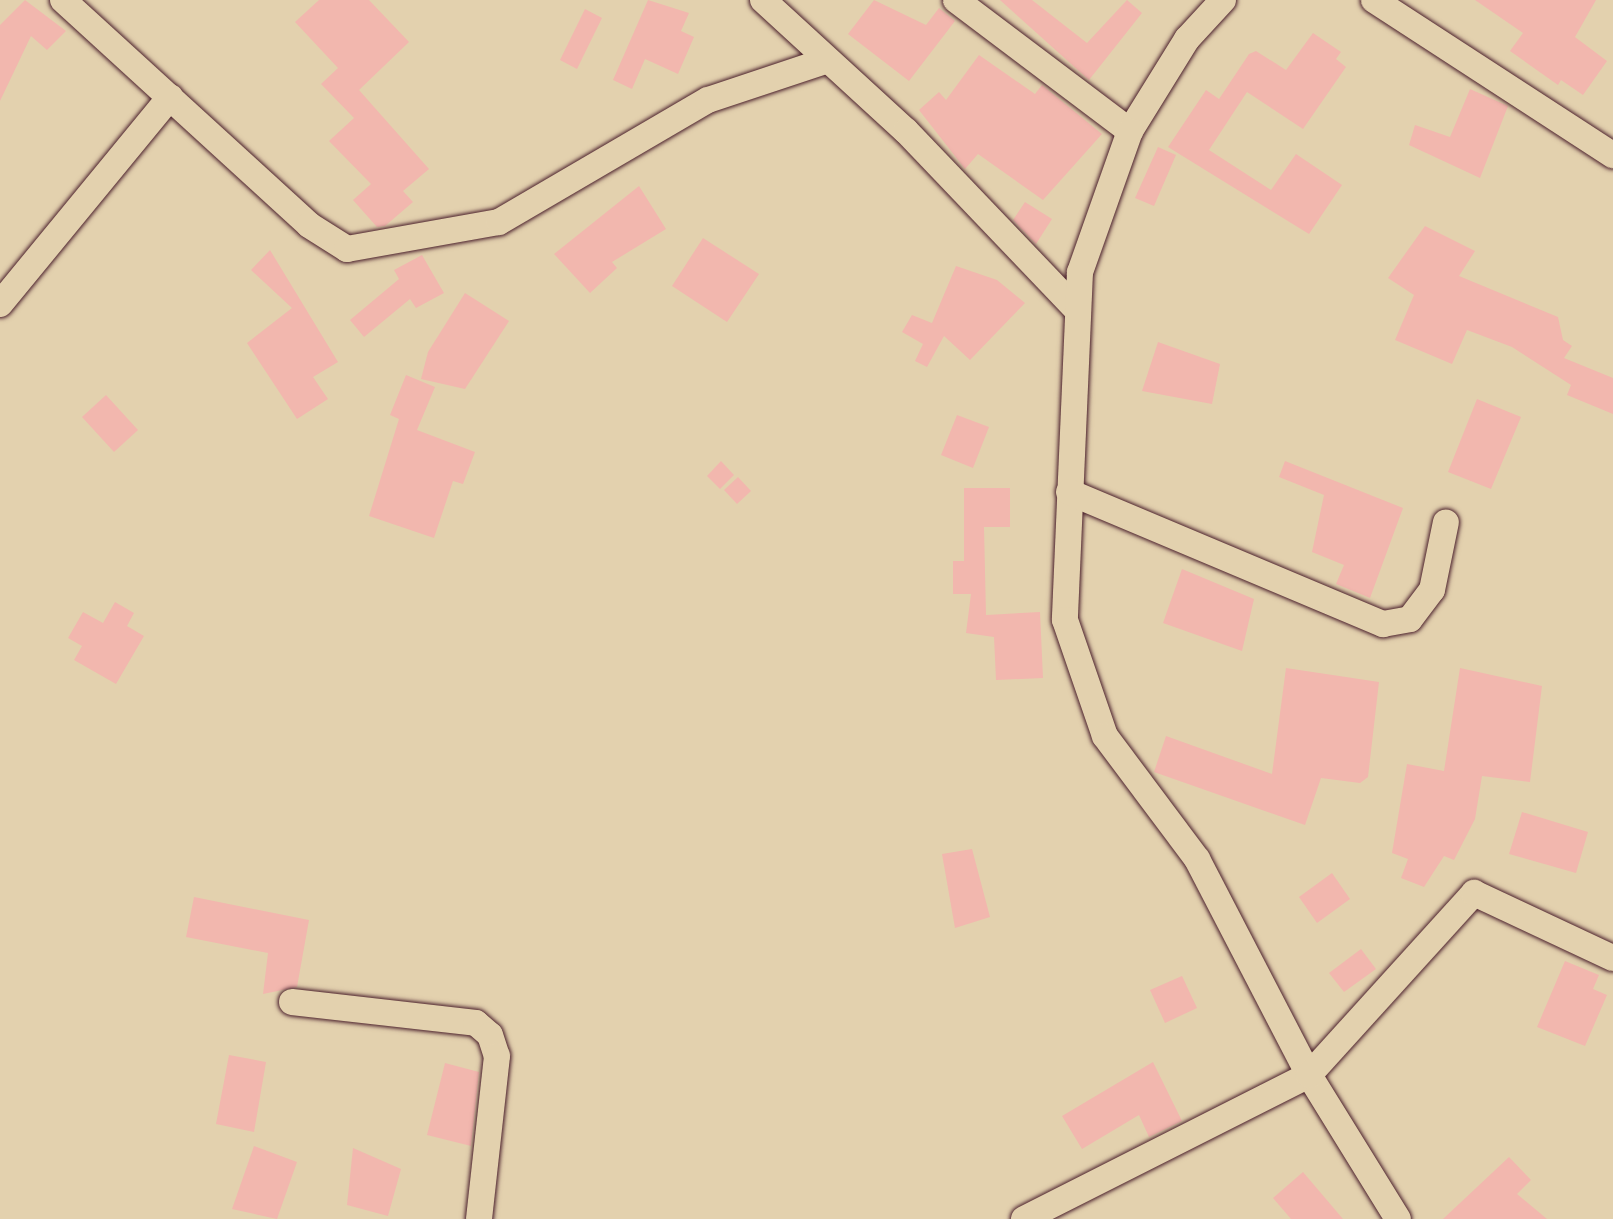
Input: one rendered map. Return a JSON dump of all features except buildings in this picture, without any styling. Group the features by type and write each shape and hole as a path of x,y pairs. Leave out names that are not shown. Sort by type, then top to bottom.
{"street":[{"path":"63,0 309,225 347,249 499,222 708,100 825,61"},
{"path":"763,0 825,61 906,131 1075,308"},
{"path":"956,0 1130,131"},
{"path":"1223,0 1187,39 1130,131 1096,219 1075,308 1065,620 1085,691 1105,736 1197,859 1309,1075 1398,1219"},
{"path":"1374,0 1613,155"},
{"path":"0,304 170,97"},
{"path":"1069,492 1383,624 1410,619 1432,590 1446,522"},
{"path":"1024,1219 1309,1075 1474,893 1613,958"},
{"path":"292,1002 476,1023 490,1035 497,1056 479,1219"}]}
